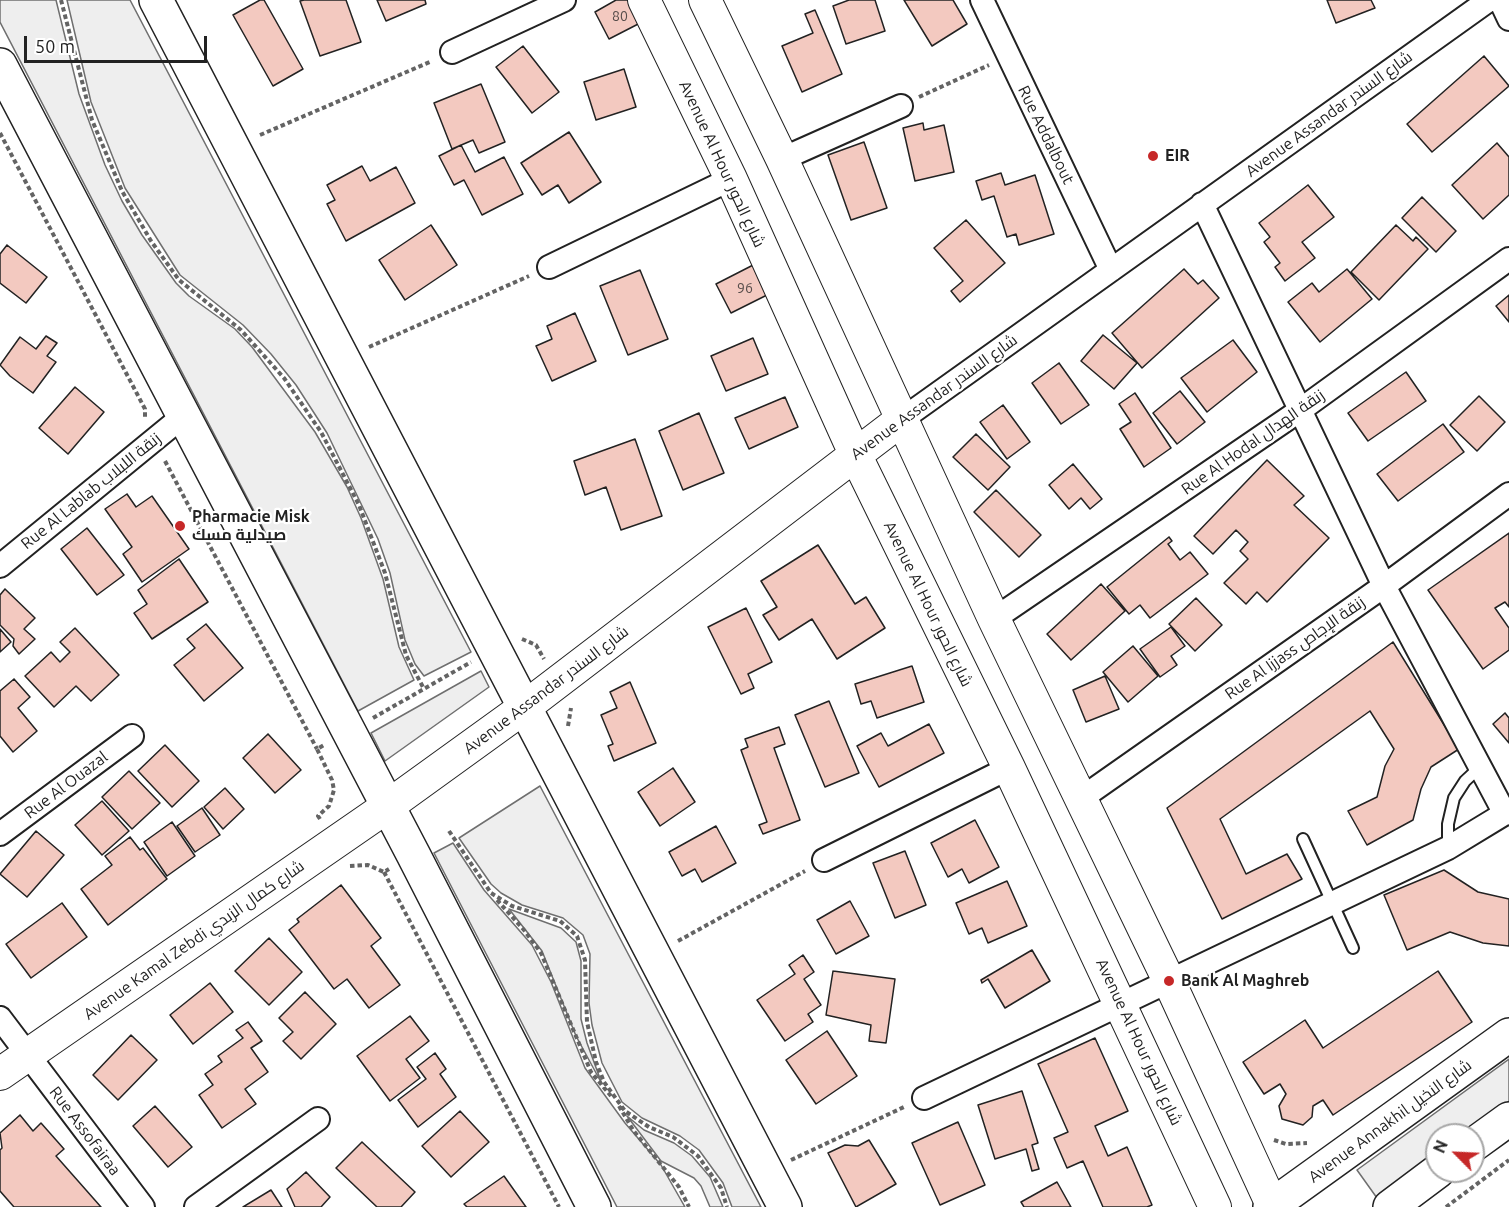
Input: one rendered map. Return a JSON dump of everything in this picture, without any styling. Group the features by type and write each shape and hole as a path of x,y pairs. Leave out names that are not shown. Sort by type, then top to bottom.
{"main road":[{"path":"156,0 785,1207"},
{"path":"0,65 182,417 388,806 594,1207"},
{"name":"Avenue Annakhil شارع النخيل","path":"1272,1206 1509,1035"},
{"path":"1485,1136 1509,1119"},
{"path":"1390,1207 1425,1181"}],"street":[{"path":"452,52 564,0"},
{"name":"Avenue Al Hour شارع الحور","path":"644,0 731,179 855,454 1009,768 1215,1207"},
{"path":"705,0 783,159 901,420 1079,800 1169,981 1272,1206"},
{"name":"Rue Addalbout","path":"982,0 1111,270"},
{"name":"Avenue Assandar شارع السندر","path":"388,806 525,707 901,420 1489,0"},
{"path":"1500,0 1509,19"},
{"path":"783,159 901,106"},
{"path":"549,267 731,179"},
{"path":"924,1098 1448,848 1507,812 1480,767 1383,586 1202,204"},
{"name":"Rue Al Hodal زنقة الهدال","path":"994,619 1299,411 1509,259"},
{"name":"Rue Al Lablab زنقة اللبلاب","path":"0,566 182,417"},
{"name":"Rue Al Ijjass زنقة الإجاص","path":"1079,800 1383,586 1509,494"},
{"name":"Rue Al Ouazal","path":"0,834 132,736"},
{"path":"824,860 1009,768"},
{"name":"Avenue Kamal Zebdi شارع كمال الزبدي","path":"0,1074 388,806"},
{"name":"Rue Assofairaa","path":"0,1018 143,1207"},
{"path":"196,1207 318,1119"}],"lane":[{"path":"1448,848 1448,824 1454,798 1465,781 1480,767"},
{"path":"1304,839 1330,903 1353,948"}],"path":[{"path":"61,0 92,120 122,191 151,241 178,280 242,330 284,378 321,432 364,515 393,600 405,655 424,689"},
{"path":"260,135 452,52"},
{"path":"901,106 1008,56"},
{"path":"369,347 549,267"},
{"path":"449,831 491,893 533,941 556,987 572,1032 591,1072 616,1101 639,1121 673,1137 698,1156 721,1188 727,1207"},
{"path":"678,941 824,860"},
{"path":"384,872 559,1207"},
{"path":"491,893 512,906 560,921 577,936 585,960 585,1003 596,1062 633,1130 670,1175 689,1207"},
{"path":"791,1160 924,1098"},
{"path":"1244,1147 1265,1135 1286,1144 1297,1145 1318,1138"},
{"path":"1446,1207 1509,1161"}],"shaded area":[{"path":"0,0 56,0 79,94 105,165 122,201 142,235 176,283 189,296 235,329 252,347 315,432 347,487 361,518 383,579 399,647 414,680 358,711 0,22"},
{"path":"67,0 130,0 471,652 424,676 415,664 405,640 390,573 378,539 327,433 296,385 271,354 243,325 180,275 125,188 91,102"},
{"path":"481,671 489,687 385,761 371,733"},
{"path":"540,786 761,1207 732,1207 723,1183 699,1150 680,1136 642,1118 622,1102 602,1063 592,1025 589,1003 590,954 583,935 563,918 522,905 501,893 491,884 459,838"},
{"path":"453,843 484,890 532,945 551,982 585,1068 625,1123 661,1165 685,1207 617,1207 434,853"},
{"path":"509,909 561,928 576,942 581,961 581,1019 602,1084 576,1036 542,951"},
{"path":"1509,1059 1509,1101 1479,1123 1425,1123 1425,1163 1377,1198 1357,1170"},
{"path":"627,1116 644,1130 674,1143 692,1156 710,1177 723,1207 710,1207 701,1186 694,1178 661,1161"}],"building":[{"path":"264,0 303,69 273,86 233,15"},
{"path":"346,0 361,42 320,56 300,1"},
{"path":"377,0 425,0 426,4 386,21"},
{"path":"616,0 635,0 646,20 609,39 595,12"},
{"path":"849,0 875,0 885,31 846,44 833,6"},
{"path":"904,0 953,0 967,24 932,46"},
{"path":"1327,0 1371,0 1375,8 1336,23"},
{"path":"815,10 842,74 802,92 782,46 813,33 805,14"},
{"path":"523,46 559,92 532,113 496,67"},
{"path":"1484,56 1509,86 1432,152 1407,124"},
{"path":"624,69 636,107 596,120 584,82"},
{"path":"481,84 505,142 479,153 473,140 452,149 434,103"},
{"path":"923,123 924,130 944,125 954,172 915,181 903,128"},
{"path":"569,132 601,182 569,203 558,185 542,195 521,163"},
{"path":"864,142 887,208 851,220 828,155"},
{"path":"1497,143 1509,157 1509,195 1483,219 1452,185"},
{"path":"461,145 475,172 504,157 523,194 482,215 464,180 454,185 439,156"},
{"path":"362,166 370,181 396,167 415,203 346,241 327,204 335,200 327,185"},
{"path":"1001,173 1005,185 1035,175 1054,234 1019,245 1016,234 1007,237 994,196 982,200 976,181"},
{"path":"1308,185 1334,217 1302,242 1315,258 1285,281 1275,267 1280,263 1264,242 1270,237 1259,223"},
{"path":"1422,197 1456,231 1436,252 1402,218"},
{"path":"966,220 1005,263 960,302 951,291 963,281 934,248"},
{"path":"431,225 457,265 405,300 379,260"},
{"path":"1396,225 1413,241 1416,237 1428,249 1379,300 1351,272"},
{"path":"7,245 47,277 26,303 0,283 0,254"},
{"path":"759,262 773,292 731,313 716,284"},
{"path":"1184,269 1198,284 1203,280 1219,298 1142,368 1112,333"},
{"path":"1347,269 1372,299 1320,342 1288,302 1312,283 1319,292"},
{"path":"640,270 668,339 628,355 600,286"},
{"path":"1509,295 1509,322 1496,306"},
{"path":"575,313 596,361 552,381 536,346 552,339 547,326"},
{"path":"1103,335 1137,363 1114,389 1081,361"},
{"path":"46,336 57,343 47,356 56,362 33,393 10,376 0,365 20,337 36,349"},
{"path":"753,338 768,374 726,391 711,356"},
{"path":"1233,340 1257,372 1207,412 1181,378"},
{"path":"1059,363 1089,405 1061,424 1032,383"},
{"path":"1406,372 1426,401 1368,441 1348,413"},
{"path":"75,387 104,412 68,454 39,428"},
{"path":"1180,391 1205,422 1177,444 1153,413"},
{"path":"1135,393 1171,448 1144,467 1120,429 1131,422 1119,404"},
{"path":"1479,396 1505,422 1477,451 1450,425"},
{"path":"785,397 798,427 749,449 735,418"},
{"path":"1003,405 1030,442 1007,459 980,422"},
{"path":"699,413 724,473 683,490 659,431"},
{"path":"1443,424 1464,452 1398,501 1377,474"},
{"path":"976,434 1010,467 988,490 953,457"},
{"path":"635,439 662,516 621,530 606,487 585,495 574,461"},
{"path":"1267,460 1304,496 1294,505 1329,538 1267,602 1257,592 1246,604 1224,583 1248,559 1240,551 1248,542 1236,530 1213,554 1194,536"},
{"path":"1073,464 1102,499 1090,509 1081,498 1069,509 1049,485"},
{"path":"996,490 1041,535 1019,557 974,512"},
{"path":"127,494 136,507 152,496 189,549 142,582 123,554 132,547 105,509"},
{"path":"87,528 124,575 97,595 61,549"},
{"path":"1509,533 1509,607 1505,602 1495,608 1509,628 1509,650 1483,669 1428,590"},
{"path":"1169,537 1172,541 1168,544 1180,560 1190,552 1208,574 1150,618 1140,605 1129,614 1107,587"},
{"path":"818,545 855,604 866,597 885,628 837,659 812,619 779,640 763,615 777,607 761,581"},
{"path":"179,559 208,602 152,639 134,613 147,604 138,590"},
{"path":"1101,584 1125,611 1071,660 1047,634"},
{"path":"5,589 35,618 24,629 35,639 19,654 13,646 14,639 0,625 0,595"},
{"path":"1196,598 1222,625 1195,651 1169,624"},
{"path":"746,608 772,662 748,674 754,688 741,694 708,627"},
{"path":"206,624 243,668 204,701 174,665 195,648 187,639"},
{"path":"1171,627 1185,646 1171,656 1177,665 1160,677 1140,649"},
{"path":"75,628 119,675 91,701 76,686 54,707 25,676 51,652 60,662 70,652 60,642"},
{"path":"0,629 11,642 0,652"},
{"path":"1393,642 1459,749 1431,767 1421,789 1413,820 1367,845 1348,811 1377,797 1385,766 1394,749 1370,711 1220,819 1246,874 1287,854 1302,879 1222,919 1167,808"},
{"path":"1133,646 1158,676 1128,702 1103,672"},
{"path":"912,666 924,702 877,718 871,701 861,704 855,684"},
{"path":"1105,676 1119,709 1086,722 1073,690"},
{"path":"14,679 30,697 18,708 37,731 13,752 0,736 0,691"},
{"path":"630,682 656,743 614,761 608,746 613,744 601,715 617,708 610,692"},
{"path":"829,701 859,773 825,787 795,715"},
{"path":"1505,713 1509,718 1509,743 1493,724"},
{"path":"929,724 944,753 879,787 857,746 881,733 888,746"},
{"path":"779,727 785,744 774,748 800,820 763,834 759,825 767,822 741,750 748,747 745,739"},
{"path":"268,734 301,770 275,793 243,758"},
{"path":"165,745 199,781 172,807 138,771"},
{"path":"673,768 695,802 660,826 638,792"},
{"path":"129,771 160,803 132,829 102,797"},
{"path":"225,788 244,809 223,829 204,807"},
{"path":"102,801 129,831 102,855 75,825"},
{"path":"202,808 220,835 195,852 177,826"},
{"path":"975,820 999,867 969,883 962,869 948,877 931,843"},
{"path":"172,822 195,856 167,876 144,842"},
{"path":"716,826 736,863 702,882 695,869 682,876 669,852"},
{"path":"36,831 64,855 27,897 0,874"},
{"path":"130,837 140,850 143,848 167,879 108,925 81,889 112,865 105,856"},
{"path":"905,851 926,905 895,918 873,863"},
{"path":"1444,870 1478,892 1509,899 1509,946 1483,943 1450,932 1407,950 1384,895"},
{"path":"1007,881 1027,926 988,943 982,928 969,934 956,903"},
{"path":"341,885 381,938 371,946 400,985 369,1008 347,979 334,989 289,930 299,922 297,919"},
{"path":"850,901 869,936 836,954 817,920"},
{"path":"62,903 87,937 31,978 6,944"},
{"path":"269,938 302,972 269,1005 235,971"},
{"path":"1032,950 1050,981 1005,1008 988,979 982,983 981,980"},
{"path":"803,955 814,972 804,979 821,1005 808,1014 813,1022 785,1041 757,1000 795,974 789,965"},
{"path":"833,971 895,979 886,1043 869,1041 871,1025 826,1015"},
{"path":"1438,971 1472,1022 1333,1115 1323,1100 1313,1106 1312,1117 1303,1125 1282,1119 1279,1106 1286,1094 1280,1084 1264,1094 1243,1062 1305,1020 1323,1048"},
{"path":"210,983 233,1012 193,1044 170,1015"},
{"path":"305,992 336,1024 301,1059 283,1041 293,1032 279,1018"},
{"path":"410,1016 429,1041 406,1059 420,1078 390,1101 357,1056"},
{"path":"248,1022 262,1041 251,1048 268,1072 245,1089 256,1104 222,1128 199,1095 213,1085 205,1074 222,1062 218,1056 243,1038 236,1030"},
{"path":"827,1031 857,1076 816,1104 786,1060"},
{"path":"131,1035 157,1060 118,1100 93,1075"},
{"path":"1095,1038 1128,1111 1095,1126 1108,1156 1127,1147 1152,1205 1147,1207 1103,1207 1083,1161 1067,1168 1054,1138 1068,1132 1038,1064"},
{"path":"435,1053 446,1069 440,1074 456,1097 418,1127 398,1100 426,1079 417,1067"},
{"path":"1022,1091 1038,1143 1032,1145 1039,1169 1032,1171 1026,1149 995,1159 978,1105"},
{"path":"155,1106 192,1147 168,1167 133,1126"},
{"path":"460,1111 489,1142 451,1177 422,1146"},
{"path":"20,1115 33,1131 41,1123 64,1149 56,1156 101,1207 14,1207 0,1191 0,1150 2,1148 0,1133"},
{"path":"958,1122 985,1185 940,1205 912,1143"},
{"path":"869,1140 896,1184 856,1207 828,1153 845,1145 858,1146"},
{"path":"362,1142 415,1192 401,1207 377,1207 336,1168"},
{"path":"306,1172 330,1197 321,1207 295,1207 287,1189"},
{"path":"504,1176 526,1207 467,1207 464,1204"},
{"path":"1057,1182 1071,1207 1024,1207 1021,1202"},
{"path":"271,1190 282,1207 243,1207"}],"place":[{"name":"EIR","path":"1153,156"},
{"name":"Pharmacie Misk صيدلية مسك","path":"180,526"},
{"name":"Bank Al Maghreb","path":"1169,981"}]}
